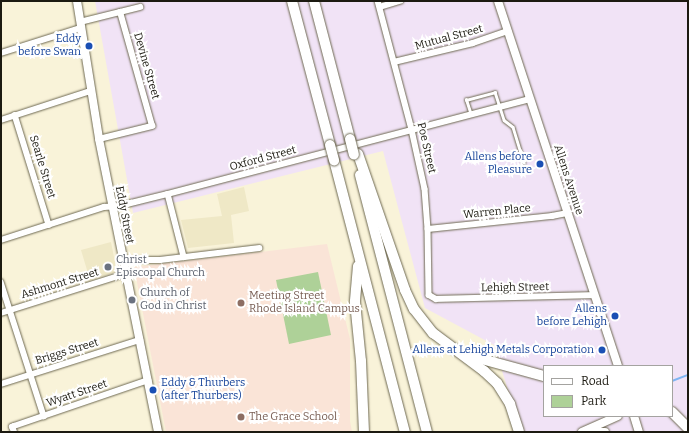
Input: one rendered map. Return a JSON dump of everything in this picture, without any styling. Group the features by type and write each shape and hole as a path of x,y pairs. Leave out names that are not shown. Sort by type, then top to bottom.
{"highway":[{"path":"292,1 405,432"},
{"path":"314,1 356,154 427,432"},
{"path":"356,154 410,303 422,322 446,344 484,371 497,383 513,411 519,432"},
{"path":"359,258 355,302 360,354 364,432"},
{"path":"446,344 473,357 543,376"},
{"path":"673,413 688,428"}],"main road":[{"name":"Eddy Street","path":"77,1 98,139 158,432"},
{"name":"Allens Avenue","path":"498,1 618,365"},
{"path":"582,432 616,417"},
{"path":"634,417 639,432"},
{"path":"595,432 605,432"}],"street":[{"path":"379,4 400,1"},
{"name":"Poe Street","path":"379,4 412,130 425,189 428,229 428,293 430,297 436,299"},
{"path":"1,53 80,25 140,6"},
{"name":"Devine Street","path":"98,139 152,126 120,12"},
{"name":"Mutual Street","path":"394,62 508,31"},
{"path":"1,120 90,91"},
{"name":"Oxford Street","path":"1,240 112,206 119,206 168,194 471,116 530,99"},
{"name":"Searle Street","path":"15,115 49,226"},
{"path":"168,194 184,257"},
{"name":"Warren Place","path":"428,229 568,213"},
{"path":"122,260 184,257 259,248"},
{"name":"Ashmont Street","path":"1,313 125,274"},
{"path":"1,282 44,416"},
{"name":"Lehigh Street","path":"436,299 595,295"},
{"name":"Briggs Street","path":"1,384 140,340"},
{"name":"Wyatt Street","path":"13,430 44,416 148,380"}],"lane":[{"path":"471,116 466,100 495,92 504,120 513,128 524,162"}],"shaded area":[{"path":"95,1 688,1 688,432 521,432 494,345 425,308 383,151 133,213"},
{"path":"244,187 249,211 231,215 234,243 188,248 181,220 222,216 217,194"},
{"path":"111,242 117,272 90,280 81,250"},
{"name":"Meeting Street Rhode Island Campus","path":"327,244 350,339 350,421 352,432 166,432 134,267"}],"green space":[{"path":"318,272 331,335 289,344 276,280"}],"waterway":[{"path":"673,381 688,375"}],"place":[{"name":"Eddy before Swan","path":"89,46"},
{"name":"Allens before Pleasure","path":"540,164"},
{"name":"Christ Episcopal Church","path":"108,267"},
{"name":"Church of God in Christ","path":"132,300"},
{"name":"Meeting Street Rhode Island Campus","path":"241,303"},
{"name":"Allens before Lehigh","path":"615,316"},
{"name":"Allens at Lehigh Metals Corporation","path":"602,350"},
{"name":"Eddy & Thurbers (after Thurbers)","path":"153,390"},
{"name":"The Grace School","path":"241,417"}]}
